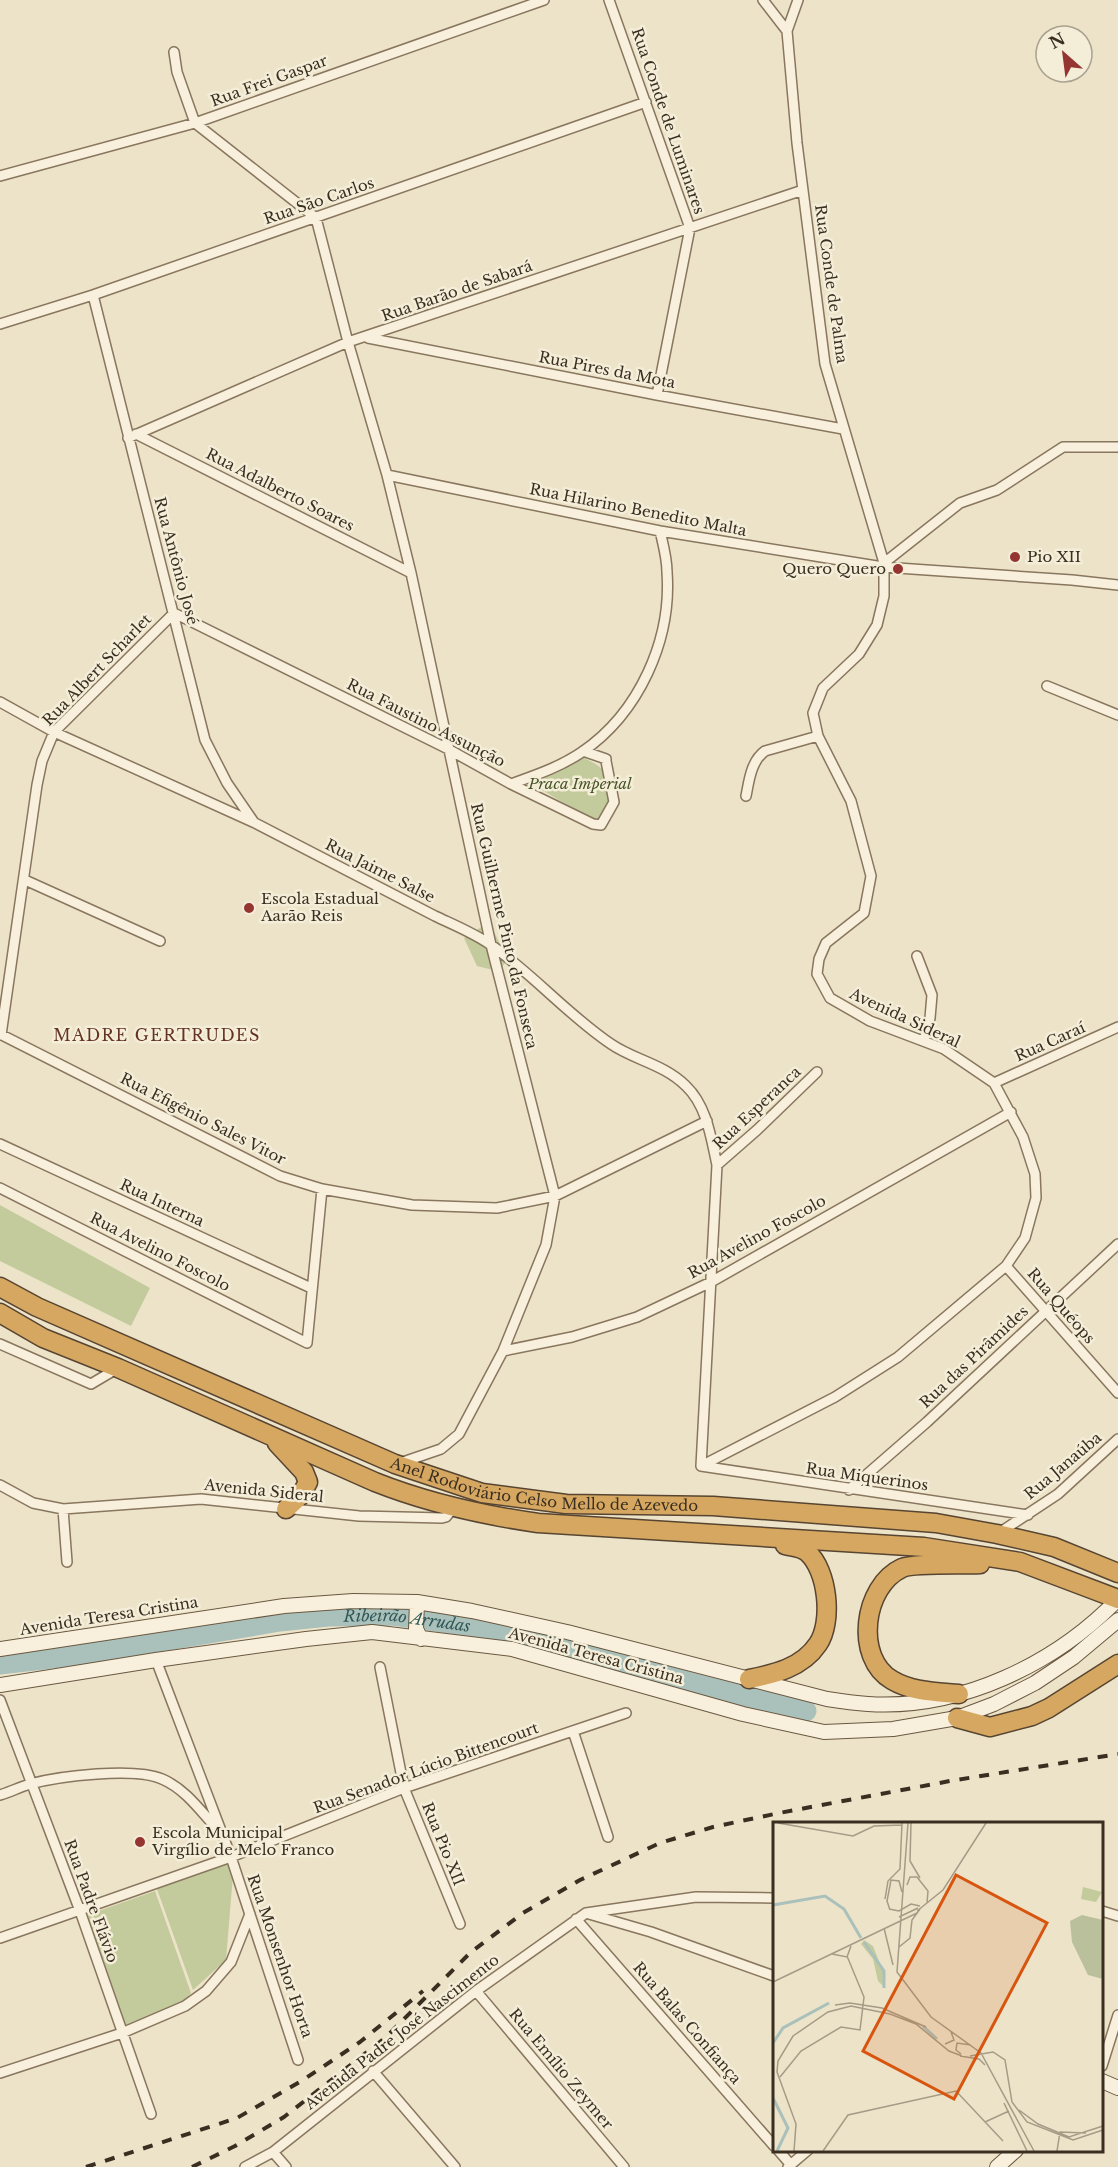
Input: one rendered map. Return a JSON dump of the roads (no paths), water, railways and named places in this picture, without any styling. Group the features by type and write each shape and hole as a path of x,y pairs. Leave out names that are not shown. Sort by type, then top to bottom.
{"highway":[{"name":"Anel Rodoviário Celso Mello de Azevedo","path":"0,1287 48,1311 395,1464 482,1493 566,1504 713,1506 936,1523 1054,1547 1114,1571"},
{"name":"Anel Rodoviário Celso Mello de Azevedo","path":"0,1313 43,1338 118,1368 413,1497 479,1514 538,1523 924,1547 1020,1562 1118,1599"},
{"path":"270,1436 304,1472 308,1482 302,1495 286,1509"},
{"path":"736,1534 807,1551 821,1572 825,1585 824,1621 818,1644 788,1670 749,1679"},
{"path":"959,1694 910,1689 891,1679 878,1667 868,1634 869,1611 877,1593 888,1576 904,1567 1020,1562"},
{"path":"957,1718 990,1727 1032,1716 1118,1664"}],"main road":[{"name":"Avenida Teresa Cristina","path":"0,1649 284,1606 353,1601 472,1611 567,1632 827,1699 869,1704 905,1703 959,1694 1016,1672 1058,1650 1099,1618 1118,1599"},
{"path":"417,1606 419,1634"},
{"name":"Avenida Teresa Cristina","path":"0,1685 306,1639 372,1632 419,1634 512,1649 743,1714 824,1732 893,1729 957,1718 994,1704 1035,1683 1074,1657 1118,1620"},
{"path":"1103,2082 1118,2088"},
{"path":"997,2167 1015,2152"}],"street":[{"name":"Rua Frei Gaspar","path":"0,176 195,123 544,0"},
{"name":"Rua Conde de Luminares","path":"609,0 690,228 657,395"},
{"path":"762,0 787,31"},
{"name":"Rua Conde de Palma","path":"798,0 787,31 803,190 825,364 884,565"},
{"path":"174,52 177,72 195,123 316,218"},
{"name":"Rua São Carlos","path":"0,324 93,295 646,102"},
{"name":"Rua Barão de Sabará","path":"132,436 348,342 366,338 803,190"},
{"name":"Rua Guilherme Pinto da Fonseca","path":"316,218 348,342 387,475 411,573 491,945 555,1196 546,1245 503,1351 459,1434 441,1449 395,1464"},
{"name":"Rua Antônio José","path":"93,295 132,436 205,740 227,783 255,823"},
{"name":"Rua Pires da Mota","path":"366,338 843,429"},
{"name":"Rua Adalberto Soares","path":"132,436 411,573"},
{"path":"884,565 960,503 997,490 1063,447 1118,447"},
{"name":"Rua Hilarino Benedito Malta","path":"387,475 660,531 884,565 1118,585"},
{"path":"511,784 549,771 583,751 614,724 639,690 657,653 666,613 668,572 660,531"},
{"name":"Avenida Sideral","path":"701,1466 836,1396 898,1357 1006,1266 1025,1238 1036,1198 1035,1174 1023,1137 994,1083 944,1049 870,1021 830,998 818,974 819,959 826,943 864,914 871,876 851,801 818,736 813,713 823,688 859,654 878,625 884,596 884,565"},
{"name":"Rua Albert Scharlet","path":"1,1035 40,769 54,732 174,613"},
{"name":"Rua Faustino Assunção","path":"174,613 448,749 511,784 593,824 601,825 614,802 606,759 583,751"},
{"path":"1047,686 1118,715"},
{"name":"Rua Jaime Salse","path":"0,702 54,732 255,823 461,928 491,945 612,1045 661,1068 687,1086 698,1101 707,1121 717,1165 701,1466"},
{"path":"746,796 752,770 760,755 818,736"},
{"path":"25,880 160,941"},
{"path":"917,956 932,995 930,1018 924,1041"},
{"name":"Rua Caraí","path":"994,1083 1118,1027"},
{"name":"Rua Efigênio Sales Vitor","path":"1,1035 280,1176 322,1189 412,1205 497,1208 555,1196 707,1121"},
{"name":"Rua Esperanca","path":"717,1165 817,1072"},
{"name":"Rua Avelino Foscolo","path":"503,1351 572,1337 637,1317 711,1282 1011,1112"},
{"name":"Rua Interna","path":"0,1144 310,1288"},
{"name":"Rua Avelino Foscolo","path":"0,1188 306,1343 310,1288"},
{"path":"310,1288 322,1189"},
{"name":"Rua das Pirâmides","path":"849,1490 927,1422 1118,1244"},
{"name":"Rua Quéops","path":"1006,1266 1118,1393"},
{"path":"0,1344 91,1384 118,1368"},
{"name":"Rua Janaúba","path":"997,1534 1058,1494 1118,1439"},
{"name":"Rua Miquerinos","path":"701,1466 849,1490 1028,1515"},
{"name":"Avenida Sideral","path":"0,1485 33,1503 63,1509 201,1499 359,1516 442,1518 446,1517 454,1507"},
{"path":"63,1509 67,1562"},
{"name":"Rua Monsenhor Horta","path":"156,1660 231,1857 298,2060"},
{"name":"Rua Pio XII","path":"380,1667 404,1788 460,1924"},
{"name":"Rua Padre Flávio","path":"0,1700 80,1911 150,2114"},
{"name":"Rua Senador Lúcio Bittencourt","path":"0,1938 231,1857 404,1788 626,1713"},
{"path":"573,1731 608,1837"},
{"path":"0,1795 30,1784 77,1776 134,1773 162,1778 185,1793 223,1835"},
{"path":"586,1913 696,1897 773,1898"},
{"path":"1103,1912 1118,1916"},
{"path":"586,1913 651,1932 773,1976"},
{"name":"Avenida Padre José Nascimento","path":"245,2167 273,2152 476,1991 586,1913"},
{"path":"0,2073 122,2032 185,2006 206,1990 231,1962 250,1914"},
{"name":"Rua Balas Confiança","path":"576,1919 773,2145"},
{"name":"Rua Emílio Zeymer","path":"476,1991 624,2167"},
{"path":"1103,2060 1118,2016"},
{"path":"373,2071 455,2167"},
{"path":"273,2152 286,2167"},
{"path":"779,2152 789,2166 807,2152"}],"waterway":[{"name":"Ribeirão Arrudas","path":"0,1664 78,1655 280,1621 328,1616 393,1615 513,1632 695,1684 806,1711"}],"railway":[{"path":"192,2167 235,2146 284,2117 385,2038 471,1952 523,1913 580,1880 660,1843 713,1827 779,1813 950,1781 1118,1754"},
{"path":"86,2167 237,2118 303,2080 360,2042 423,1991"}],"place":[{"name":"Pio XII","path":"1015,557"},
{"name":"Quero Quero","path":"898,569"},
{"name":"Escola Estadual Aarão Reis","path":"249,908"},
{"name":"Escola Municipal Virgílio de Melo Franco","path":"140,1842"}],"district":[{"name":"MADRE GERTRUDES","path":"157,1035"}],"park label":[{"name":"Praca Imperial","path":"580,784"}]}
